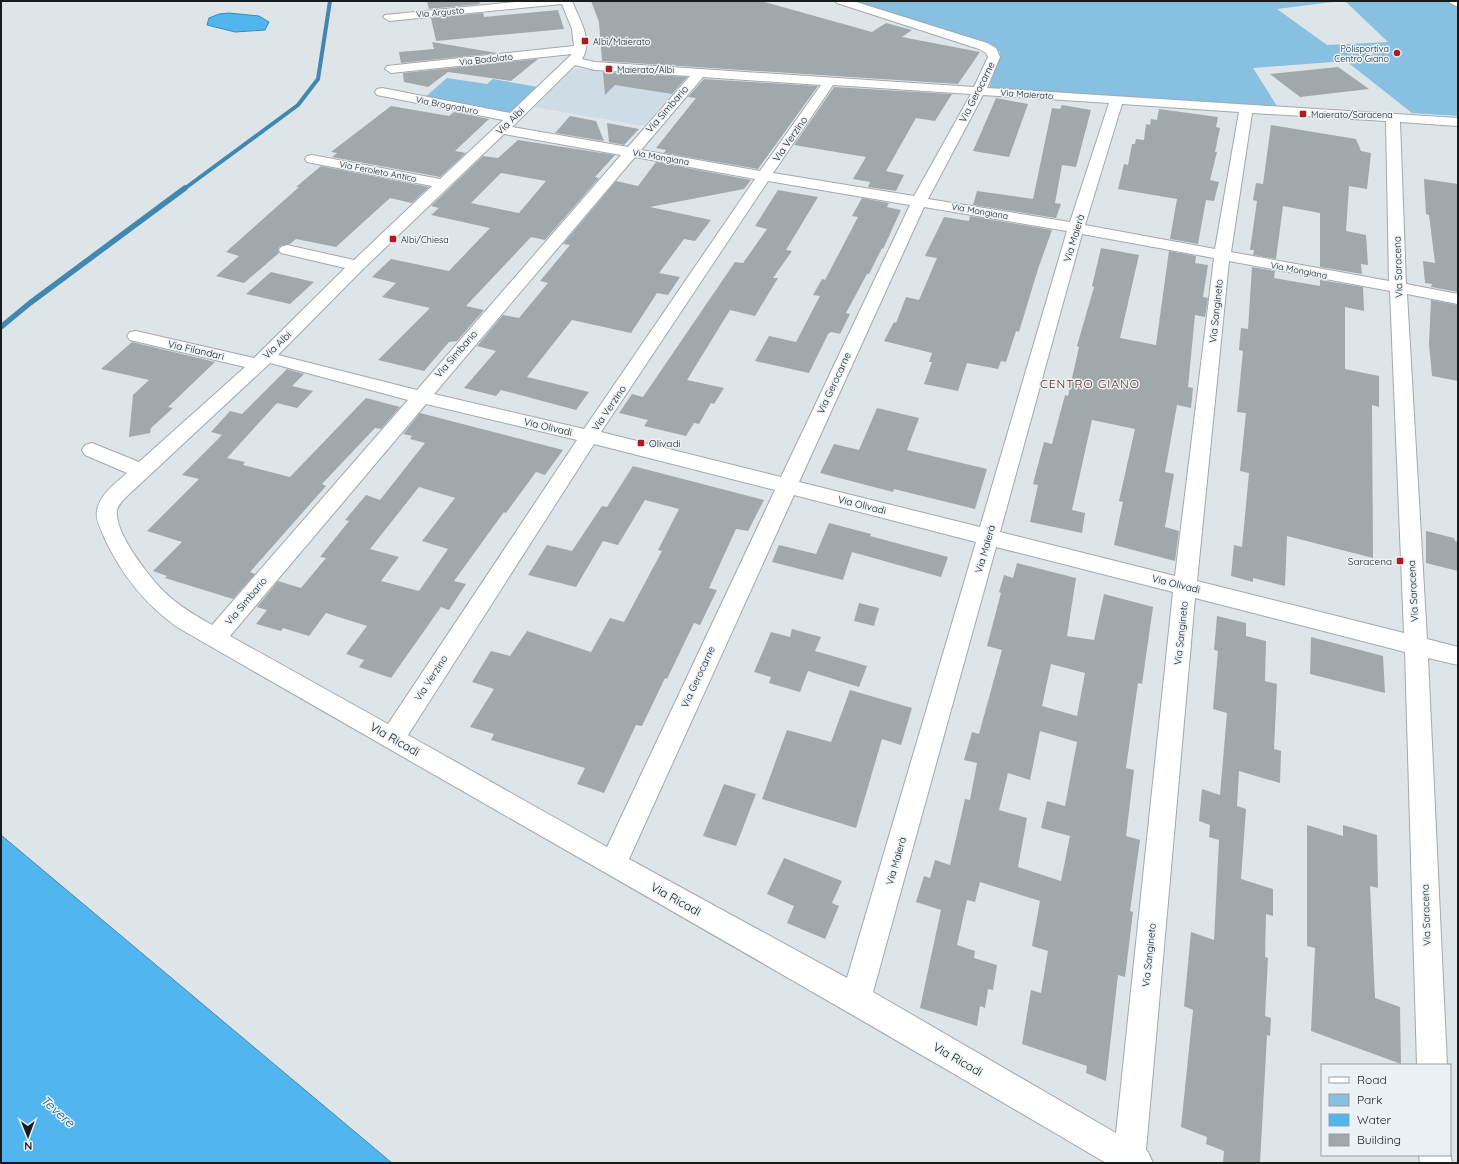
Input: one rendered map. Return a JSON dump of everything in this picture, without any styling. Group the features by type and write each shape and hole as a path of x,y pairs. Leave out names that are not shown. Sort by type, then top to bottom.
{"street":[{"name":"Via Argusto","path":"389,17 562,1"},
{"path":"566,1 579,35 577,55"},
{"name":"Via Gerocarne","path":"613,864 918,201 979,91 994,57 994,53 990,49 841,1"},
{"path":"1453,1 1458,4"},
{"name":"Via Badolato","path":"391,68 577,55"},
{"name":"Via Maierato","path":"577,55 595,66 1458,122"},
{"name":"Via Albi","path":"215,638 181,618 160,602 137,577 121,550 108,519 107,512 109,505 118,493 140,471 261,360 577,55"},
{"name":"Via Simbario","path":"215,638 630,151 699,73"},
{"name":"Via Verzino","path":"392,738 589,436 764,176 830,81"},
{"name":"Via Brognaturo","path":"382,92 513,118"},
{"name":"Via Maierà","path":"856,1000 1076,228 1117,100"},
{"name":"Via Sangineto","path":"1133,1161 1185,587 1222,255 1246,108"},
{"name":"Via Saracena","path":"1393,117 1398,289 1416,645 1432,1064"},
{"name":"Via Mongiana","path":"502,129 764,176 1076,228 1458,299"},
{"name":"Via Feroleto Antico","path":"312,159 443,184"},
{"path":"287,250 357,266"},
{"name":"Via Filandari","path":"136,336 261,360"},
{"name":"Via Olivadi","path":"261,360 589,436 1458,656"},
{"path":"92,450 140,471"},
{"name":"Via Ricadi","path":"215,638 856,1000 1133,1161"}],"shaded area":[{"path":"574,69 689,75 644,126 534,107"}],"green space":[{"path":"850,1 1341,1 1277,9 1327,45 1388,42 1346,2 1448,1 1458,8 1458,116 1412,113 1346,61 1253,68 1277,106 989,88 1000,52 995,47"},
{"path":"447,78 487,84 493,79 538,87 511,114 424,98"}],"water":[{"path":"229,13 259,16 269,22 265,30 235,32 207,25 209,18 219,14"},
{"name":"Tevere","path":"1,835 392,1163 1,1163"}],"building":[{"path":"427,1 479,1 480,4 429,9"},
{"path":"591,1 761,1 872,32 886,23 912,30 902,37 980,52 958,84 602,61 599,22"},
{"path":"558,10 564,29 436,41 431,18 483,13 484,17"},
{"path":"432,42 497,53 401,63 399,52 434,49"},
{"path":"538,59 511,81 448,72 428,87 404,82 403,73"},
{"path":"1338,67 1369,89 1300,97 1270,74"},
{"path":"603,72 687,77 672,94 615,85 605,95"},
{"path":"704,79 818,86 758,169 664,153 666,150 656,148 696,98 688,97"},
{"path":"834,87 952,94 935,121 916,118 886,171 904,175 896,191 868,187 870,182 853,179 866,157 794,145"},
{"path":"996,98 1028,104 1009,157 973,151"},
{"path":"1062,105 1091,110 1076,167 1062,165 1055,203 1061,204 1056,218 973,205 977,191 1033,199 1052,108 1060,109"},
{"path":"391,106 449,116 454,112 489,119 455,151 466,153 440,177 332,157 337,153 331,152"},
{"path":"1159,109 1218,117 1216,127 1220,128 1215,152 1217,152 1210,180 1219,182 1214,201 1206,200 1198,244 1170,239 1177,199 1118,189 1124,164 1128,165 1132,144 1135,144 1136,139 1144,140 1146,124 1150,125 1151,119 1157,120"},
{"path":"570,116 596,121 604,141 555,133"},
{"path":"607,123 639,129 624,145 609,142"},
{"path":"1271,125 1356,139 1361,151 1371,153 1367,189 1349,186 1346,231 1366,235 1368,265 1361,264 1362,274 1320,267 1320,213 1283,206 1276,259 1253,255 1254,250 1250,250 1257,201 1253,200 1256,183 1263,184"},
{"path":"518,140 615,155 595,177 599,178 545,240 531,237 466,306 484,310 457,341 449,342 424,371 378,360 430,308 382,297 396,283 372,277 391,259 449,271 490,228 431,215 439,208 431,206 483,156 498,158","holes":["501,173 546,181 519,213 471,203"]},
{"path":"656,162 751,180 744,189 650,207 711,220 695,241 684,239 659,273 680,277 668,295 657,293 631,333 572,320 527,377 589,392 576,410 501,390 496,396 464,388 496,351 477,346 503,315 519,318 548,283 540,281 570,245 563,244 616,181 638,186"},
{"path":"321,166 429,187 412,203 390,198 336,247 296,239 290,244 280,246 278,249 279,253 244,283 216,276 239,256 226,252 299,187 296,187"},
{"path":"1424,179 1458,184 1458,292 1431,287 1432,284 1425,283 1423,261 1435,263 1429,215 1426,214"},
{"path":"778,190 818,197 786,250 792,251 773,278 778,278 755,316 730,310 687,380 724,388 714,404 711,403 699,424 694,423 686,436 644,426 648,420 619,413 632,394 643,397 735,262 743,263 767,229 755,226"},
{"path":"862,198 889,203 887,207 901,210 883,249 882,248 869,274 867,274 846,313 850,314 840,334 831,332 828,334 809,373 755,361 769,336 796,342 820,296 813,295 822,279 825,280 858,217 852,216"},
{"path":"970,216 1052,230 1038,269 1019,332 1016,331 1006,362 1001,361 998,369 967,363 958,391 924,384 932,362 929,362 932,353 884,341 894,322 896,323 906,297 919,300 937,258 925,256 944,217 969,221"},
{"path":"1101,248 1139,255 1120,338 1156,345 1169,251 1196,256 1195,263 1208,265 1203,297 1208,298 1205,317 1195,315 1188,387 1193,388 1191,408 1177,405 1165,472 1174,474 1165,527 1179,531 1175,561 1114,545 1123,502 1119,501 1135,429 1092,420 1072,510 1085,513 1082,533 1030,522 1038,485 1033,484 1044,442 1052,444 1065,395 1068,396 1079,347 1077,346 1094,287 1092,286"},
{"path":"1252,267 1275,271 1274,278 1320,286 1320,280 1363,287 1364,311 1345,307 1345,369 1379,376 1379,407 1372,405 1373,558 1287,536 1285,586 1253,578 1253,582 1231,576 1234,545 1242,547 1249,473 1240,471 1246,413 1237,412 1243,351 1239,350 1241,328 1248,329"},
{"path":"271,272 314,282 290,304 246,294"},
{"path":"1431,300 1458,305 1458,381 1432,376 1429,344"},
{"path":"132,342 215,362 168,407 173,408 151,428 150,433 129,437 133,395 149,380 101,369"},
{"path":"287,369 304,374 292,386 313,391 297,408 277,403 227,458 245,462 243,465 290,477 366,398 400,407 381,429 375,428 322,484 326,486 250,572 255,574 233,599 165,578 167,576 153,571 182,542 147,531 199,479 182,475 222,435 211,432 230,411 242,414"},
{"path":"877,408 919,418 907,450 987,469 975,509 894,489 893,492 820,473 834,444 859,450"},
{"path":"420,413 563,450 545,475 536,472 506,513 504,512 454,581 466,584 449,610 441,607 391,678 359,667 364,660 346,654 367,626 326,613 309,636 283,628 281,631 256,624 267,610 257,607 278,581 301,588 326,558 320,557 349,521 345,520 366,495 380,500 425,443 410,439 412,436 403,434","holes":["419,487 455,498 422,541 448,549 419,591 381,581 399,557 370,549"]},
{"path":"633,466 764,500 748,531 736,529 709,588 717,590 700,625 694,623 642,726 636,725 604,793 577,784 585,768 491,740 494,734 470,727 494,689 472,682 491,651 510,656 527,631 591,652 610,618 624,622 662,551 658,550 679,509 645,500 618,545 603,541 576,587 528,575 547,545 572,551 602,506 607,507"},
{"path":"829,523 871,534 870,536 948,557 941,577 852,552 843,580 772,562 779,545 816,554"},
{"path":"1426,531 1454,538 1455,541 1458,542 1458,571 1426,563"},
{"path":"1017,563 1076,578 1067,636 1094,640 1104,594 1153,607 1142,684 1138,683 1126,768 1134,770 1126,836 1140,840 1130,911 1133,912 1125,977 1118,975 1106,1081 1086,1073 1087,1066 1022,1044 1031,990 1041,993 1048,951 1032,946 1040,901 980,882 975,902 967,900 957,945 975,951 974,958 997,965 993,990 988,989 985,1008 980,1006 977,1026 920,1008 941,910 916,902 924,876 930,878 935,860 950,865 965,799 970,800 977,763 964,760 972,732 979,734 1002,650 987,646 1001,593 999,592 1004,575 1013,578","holes":["1051,664 1085,673 1077,716 1042,706","1040,731 1077,742 1065,806 1047,801 1041,828 1070,836 1061,881 1018,867 1027,818 999,810 1008,773 1030,780"]},
{"path":"859,603 879,608 874,626 854,621"},
{"path":"1217,616 1246,623 1246,636 1266,641 1265,681 1277,684 1274,749 1281,751 1280,783 1239,771 1237,806 1246,809 1241,879 1273,889 1273,916 1266,914 1265,957 1268,958 1265,1016 1271,1018 1270,1036 1267,1035 1260,1163 1223,1163 1224,1151 1206,1144 1207,1137 1181,1127 1193,1010 1184,1006 1191,932 1214,940 1219,840 1209,837 1210,825 1199,821 1202,789 1220,795 1227,713 1213,709 1218,651 1214,650"},
{"path":"792,629 821,637 815,651 867,666 859,687 808,671 800,692 769,683 771,677 754,672 771,632 790,637"},
{"path":"1311,637 1383,656 1385,693 1310,674"},
{"path":"850,690 912,708 901,745 882,739 856,828 762,799 787,730 831,742"},
{"path":"724,784 756,794 736,846 703,836"},
{"path":"1307,825 1343,836 1343,825 1377,835 1378,888 1370,886 1375,998 1400,1007 1401,1064 1311,1031 1315,948 1307,946"},
{"path":"784,858 842,881 832,903 839,906 825,939 787,923 794,906 767,894"}],"waterway":[{"path":"184,189 298,105 318,79 330,1"},
{"path":"1,327 30,303 185,188"}],"place":[{"name":"Albi/Maierato","path":"585,41"},
{"name":"Polisportiva Centro Giano","path":"1397,53"},
{"name":"Maierato/Albi","path":"609,69"},
{"name":"Maierato/Saracena","path":"1303,114"},
{"name":"Albi/Chiesa","path":"393,239"},
{"name":"Olivadi","path":"641,443"},
{"name":"Saracena","path":"1400,561"}],"district":[{"name":"CENTRO GIANO","path":"1090,383"}]}
